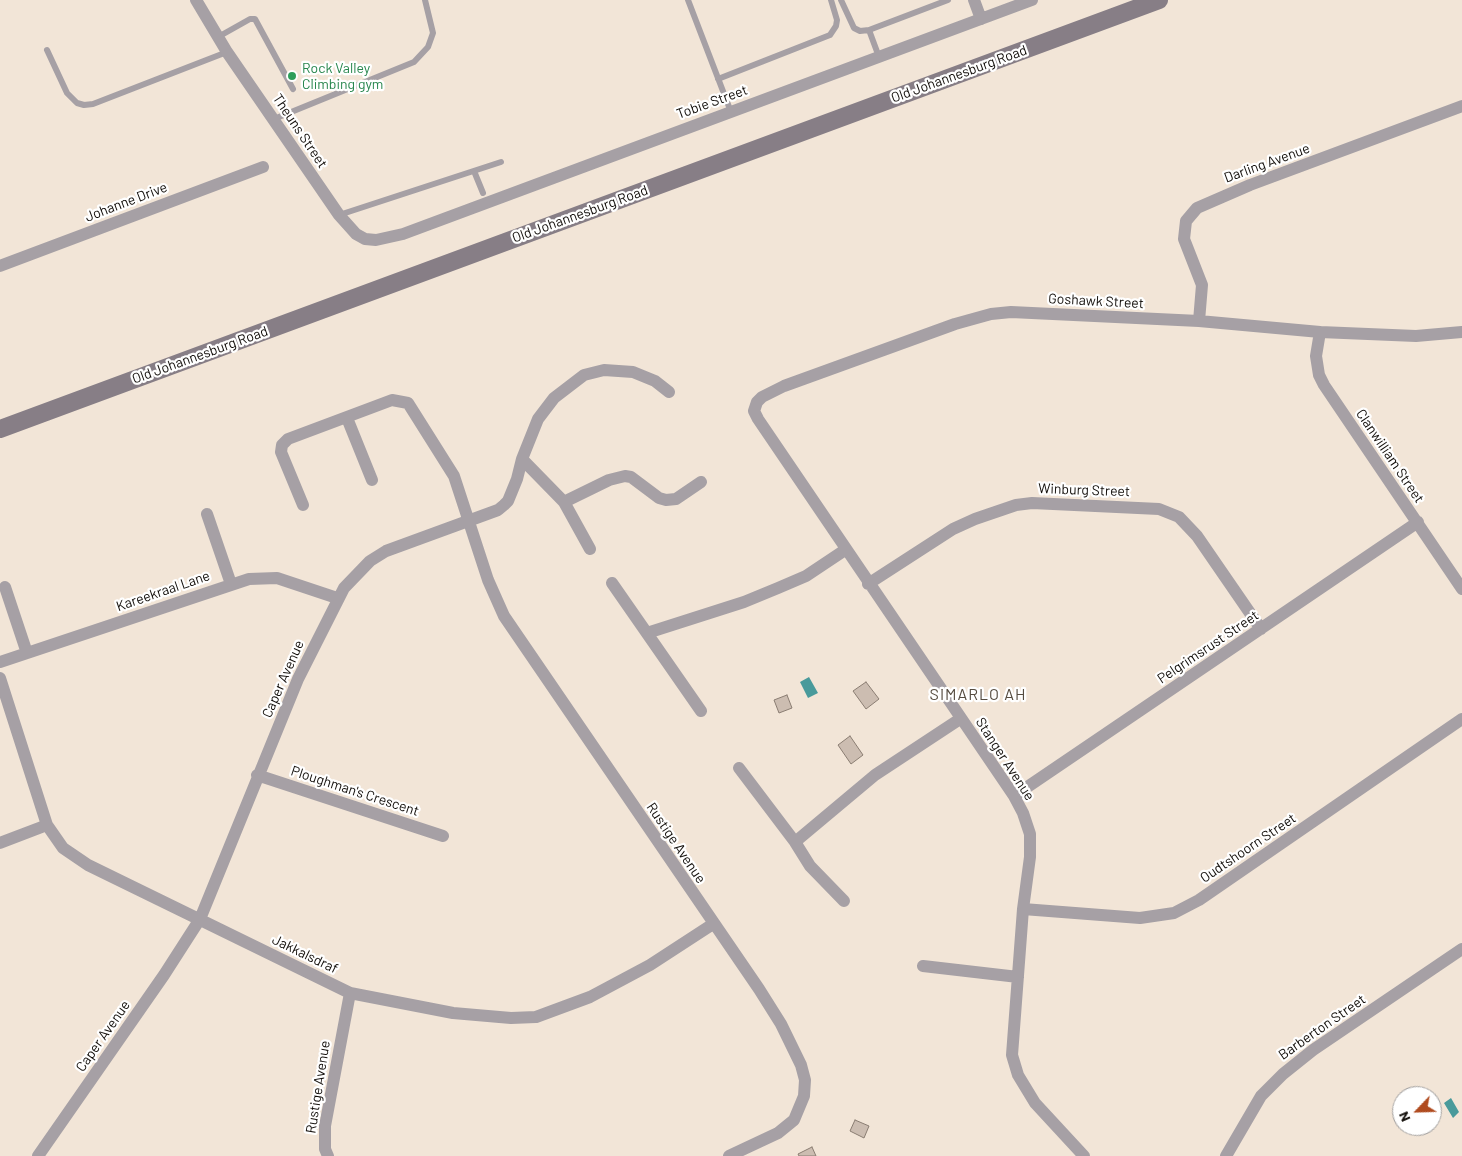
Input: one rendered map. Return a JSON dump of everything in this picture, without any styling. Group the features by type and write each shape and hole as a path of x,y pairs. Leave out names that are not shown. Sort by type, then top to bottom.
{"main road":[{"name":"Old Johannesburg Road","path":"0,429 1159,0"}],"street":[{"name":"Theuns Street","path":"196,0 227,52 339,215 356,234 365,239 376,240 402,234"},
{"path":"974,0 982,18"},
{"name":"Tobie Street","path":"402,234 1032,0"},
{"name":"Darling Avenue","path":"1199,321 1202,285 1184,239 1186,221 1197,208 1250,184 1462,106"},
{"name":"Johanne Drive","path":"0,266 263,167"},
{"name":"Goshawk Street","path":"755,414 757,402 771,392 984,315 1011,312 1199,321 1320,332 1416,336 1462,332"},
{"name":"Clanwilliam Street","path":"1320,332 1316,356 1324,385 1462,590"},
{"name":"Caper Avenue","path":"38,1156 159,982 200,919 257,775 298,679 337,598 356,574 370,561 386,551 498,510 508,502 532,431 547,406 561,392 584,375 604,370 633,372 655,381 669,392"},
{"name":"Rustige Avenue","path":"303,505 281,452 282,445 288,439 392,400 408,403 454,476 488,580 504,616 781,1024 801,1065 805,1080 802,1105 794,1120 778,1133 729,1156"},
{"name":"Stanger Avenue","path":"755,414 868,584 1014,796 1026,822 1031,844 1023,909 1012,1055 1015,1068 1035,1103 1084,1156"},
{"path":"347,418 372,480"},
{"path":"522,459 564,502 590,549"},
{"path":"564,502 609,480 625,476 631,477 659,498 666,500 676,499 702,482"},
{"name":"Winburg Street","path":"868,584 953,529 998,510 1016,505 1032,503 1159,509 1179,517 1198,536 1261,629"},
{"path":"207,514 230,584"},
{"name":"Pelgrimsrust Street","path":"1014,796 1418,522"},
{"path":"647,633 744,602 778,588 806,576 845,550"},
{"name":"Kareekraal Lane","path":"0,662 230,584 264,577 277,578 337,598"},
{"path":"612,583 701,711"},
{"path":"4,587 27,653"},
{"name":"Jakkalsdraf","path":"0,678 47,825 63,848 88,865 350,993 453,1013 511,1018 536,1017 590,997 650,965 713,924"},
{"path":"795,842 875,775 960,719"},
{"name":"Oudtshoorn Street","path":"1023,909 1140,918 1174,913 1199,900 1462,719"},
{"path":"740,768 819,876 844,901"},
{"name":"Ploughman's Crescent","path":"257,775 443,836"},
{"path":"0,843 47,825"},
{"name":"Barberton Street","path":"1226,1156 1261,1096 1283,1074 1313,1050 1462,949"},
{"path":"923,966 1018,977"},
{"name":"Rustige Avenue","path":"328,1156 325,1149 325,1126 350,993"}],"lane":[{"path":"274,119 414,62 428,46 433,33 425,0"},
{"path":"688,0 731,112"},
{"path":"718,78 830,35 836,26 837,20 831,0"},
{"path":"841,0 854,28 860,30 869,30 948,0"},
{"path":"218,37 250,19 255,19 293,89"},
{"path":"869,30 879,56"},
{"path":"47,50 67,93 78,103 84,105 93,104 227,52"},
{"path":"339,215 502,162"},
{"path":"474,171 483,193"}],"water":[{"path":"809,677 818,693 808,698 800,682"},
{"path":"1451,1098 1459,1112 1453,1118 1444,1103"}],"building":[{"path":"866,682 879,699 866,709 853,691"},
{"path":"787,695 792,708 779,713 774,700"},
{"path":"850,736 863,755 851,764 838,745"},
{"path":"855,1120 869,1126 864,1138 850,1131"},
{"path":"812,1147 816,1156 799,1156 798,1154"}],"place":[{"name":"Rock Valley Climbing gym","path":"292,76"}],"district":[{"name":"SIMARLO AH","path":"978,695"}]}
